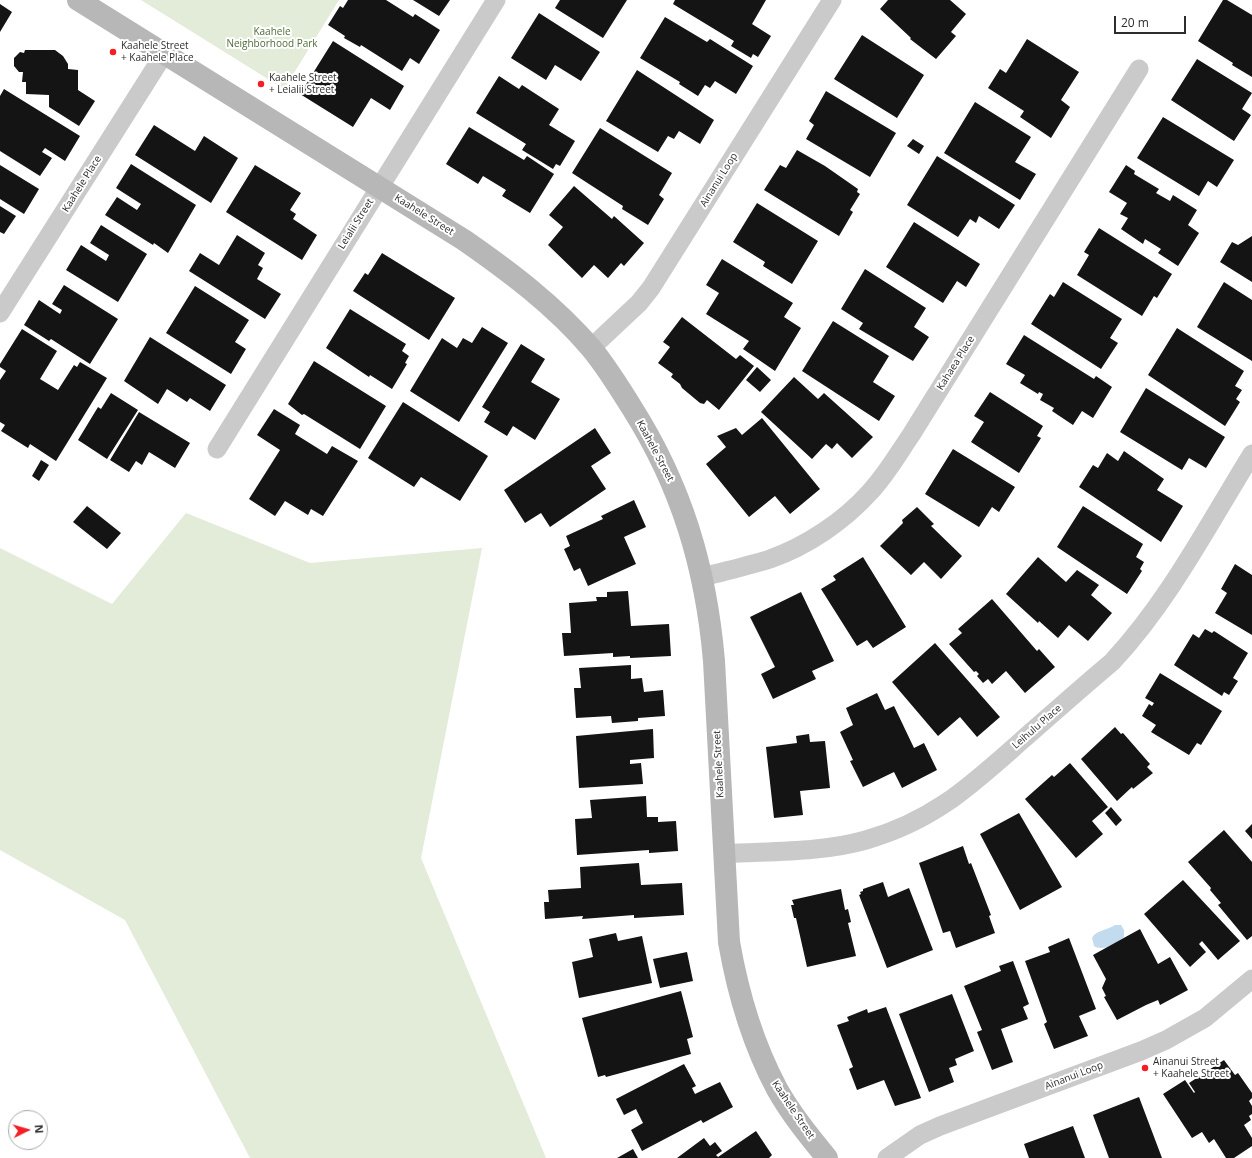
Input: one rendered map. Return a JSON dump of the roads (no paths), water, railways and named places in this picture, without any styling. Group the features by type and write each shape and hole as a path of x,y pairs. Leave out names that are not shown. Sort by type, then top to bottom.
{"street":[{"name":"Kaahele Street","path":"78,0 380,187 503,267 546,302 591,348 623,393 645,428 666,467 681,502 703,577 710,620 714,661 729,942 744,1013 759,1052 778,1090 800,1124 827,1158"},
{"name":"Leialii Street","path":"217,449 496,0"},
{"name":"Ainanui Loop","path":"591,348 639,303 656,281 832,0"},
{"name":"Kaahele Place","path":"0,313 164,54"},
{"name":"Kahaea Place","path":"703,577 771,558 797,547 820,534 845,515 870,492 889,468 915,428 1138,69"},
{"name":"Leihulu Place","path":"724,854 823,848 865,840 902,828 925,817 963,792 1112,662 1131,641 1160,603 1252,454"},
{"name":"Ainanui Loop","path":"886,1158 920,1135 940,1126 1141,1051 1166,1040 1205,1018 1252,979"}],"water":[{"path":"1115,925 1121,925 1124,930 1124,937 1114,944 1106,947 1098,948 1094,946 1092,938 1096,933"}],"place":[{"name":"Kaahele Street + Kaahele Place","path":"113,52"},
{"name":"Kaahele Street + Leialii Street","path":"261,84"},
{"name":"Ainanui Street + Kaahele Street","path":"1145,1068"}],"park label":[{"name":"Kaahele Neighborhood Park","path":"272,38"}]}
